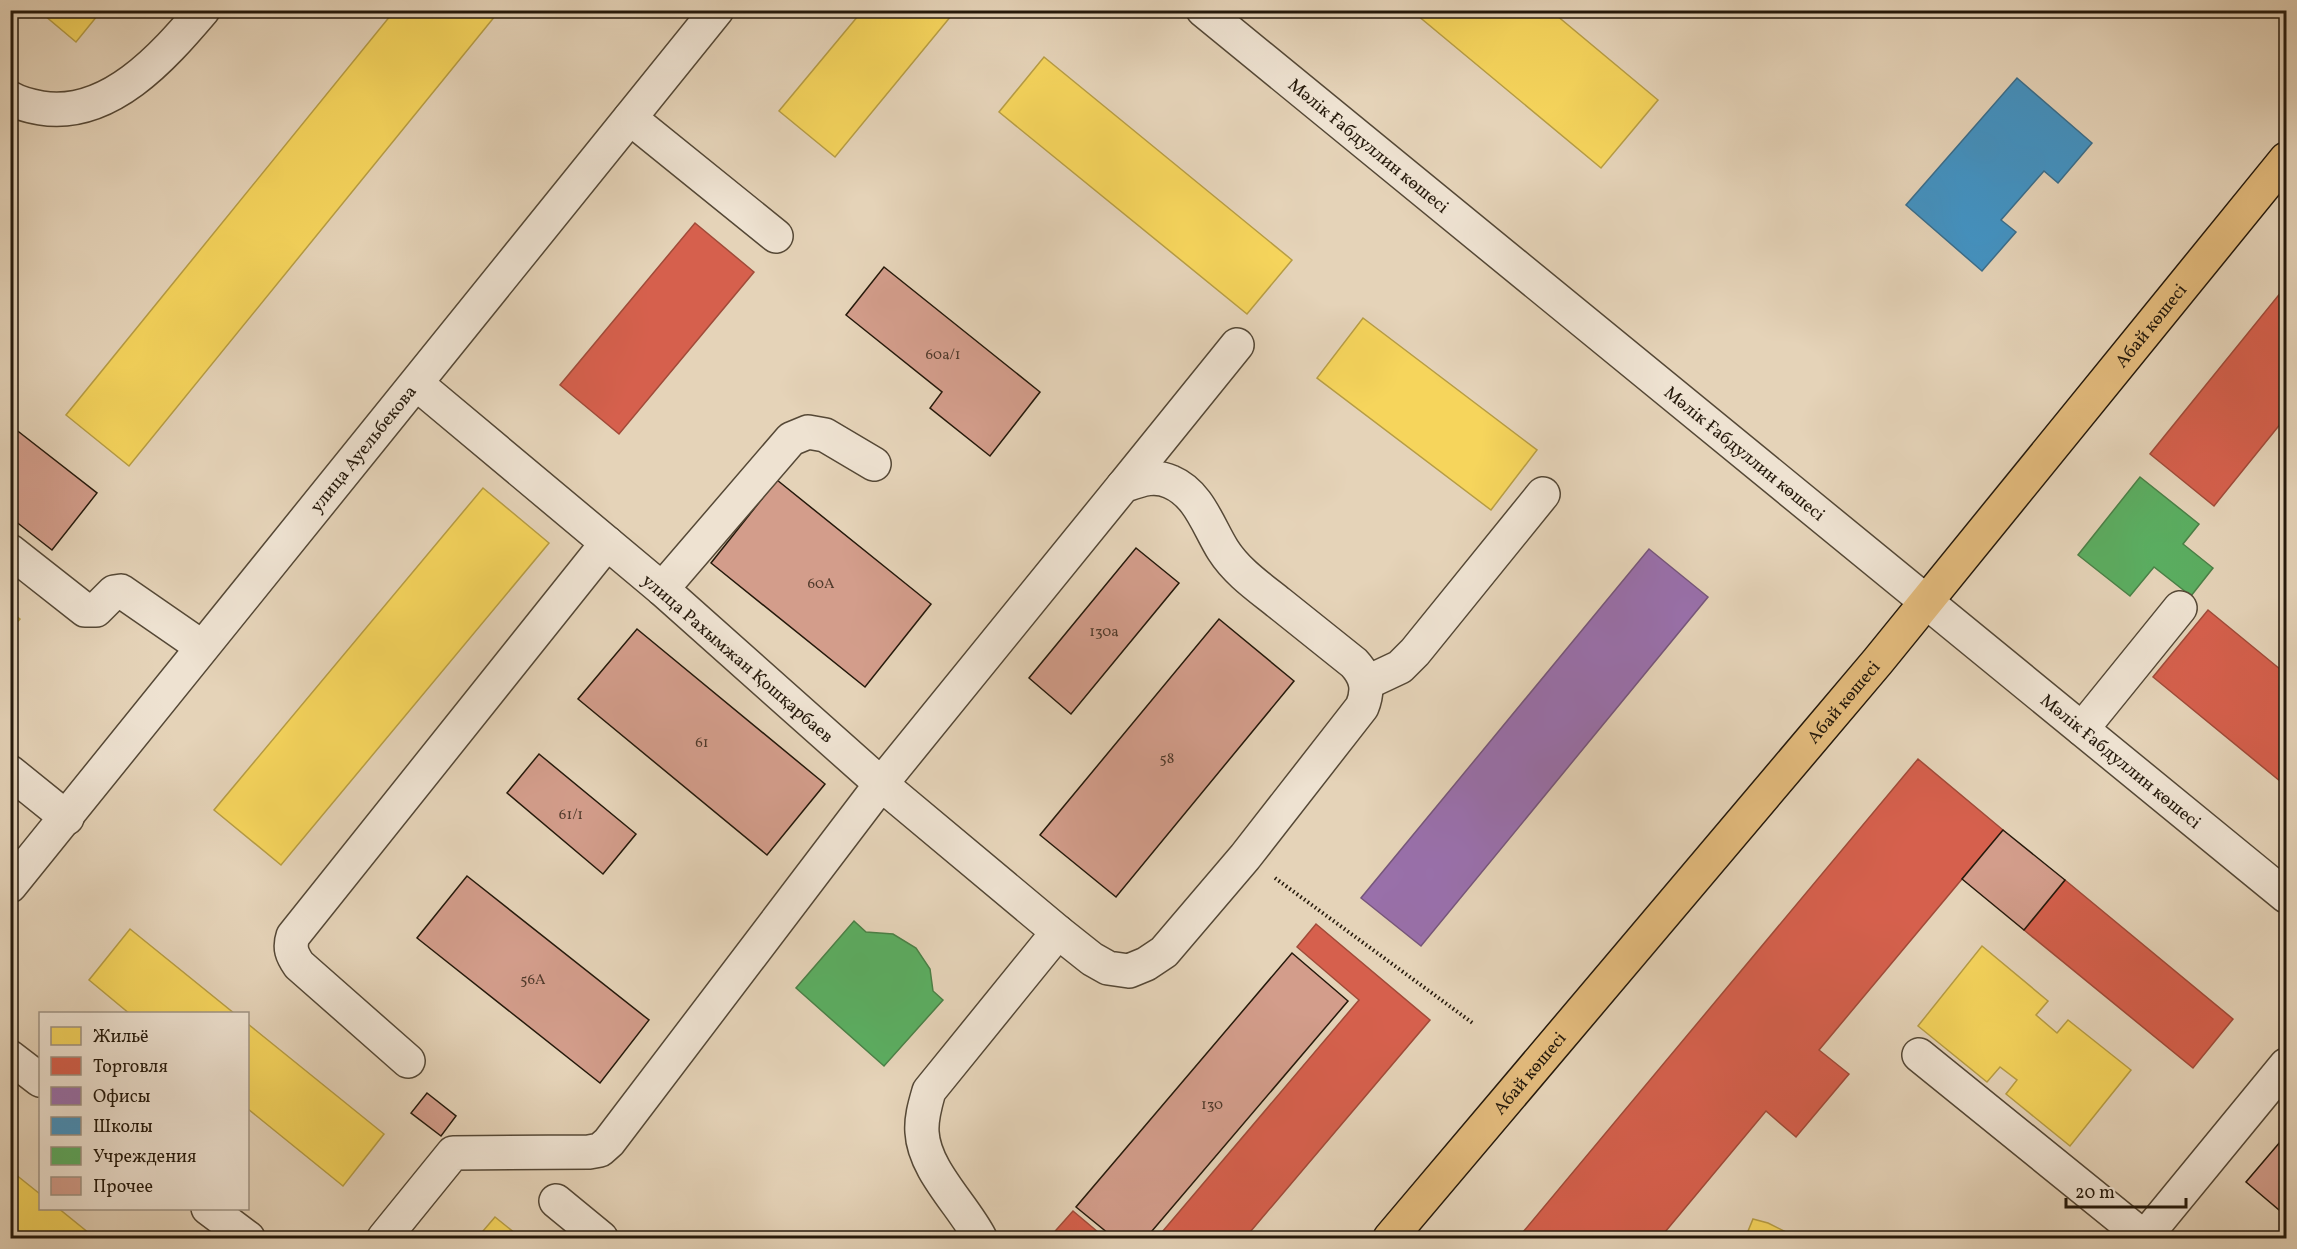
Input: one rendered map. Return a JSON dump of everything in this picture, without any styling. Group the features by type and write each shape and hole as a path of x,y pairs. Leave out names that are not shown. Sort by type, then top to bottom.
{"main road":[{"name":"Абай көшесі","path":"1390,1239 1925,602 2286,159"}],"street":[{"path":"10,98 18,103 58,110 76,109 97,102 117,91 138,75 181,36 203,10"},
{"name":"улица Ауельбекова","path":"10,886 717,10"},
{"name":"Мәлік Ғабдуллин көшесі","path":"1203,10 2286,896"},
{"path":"630,118 776,236"},
{"path":"384,1239 453,1153 589,1152 600,1150 609,1142 881,784 1237,345"},
{"name":"улица Рахымжан Қошқарбаев","path":"417,384 662,590 881,784 1058,932 1092,959 1108,968 1129,971 1146,964 1164,952 1245,856 1362,707 1367,695 1366,683"},
{"path":"662,590 791,439 808,432 825,435 874,464"},
{"path":"1123,486 1146,477 1171,482 1184,490 1197,503 1239,571 1354,663 1362,672 1366,683 1400,668 1543,495"},
{"path":"408,1061 300,965 292,955 290,945 293,936 607,543"},
{"path":"10,551 85,610 96,609 114,592 120,591 202,647"},
{"path":"2082,729 2180,608"},
{"path":"10,772 67,818"},
{"path":"980,1239 973,1225 940,1178 928,1154 922,1134 928,1091 1058,932"},
{"path":"1919,1055 2144,1238 2286,1065"},
{"path":"10,1057 39,1079"},
{"path":"556,1201 601,1239"},
{"path":"209,1210 248,1239"}],"path":[{"path":"1245,856 1474,1024"}],"building: Жильё":[{"path":"38,10 102,10 76,42"},
{"path":"395,10 500,10 129,466 66,415"},
{"path":"863,10 956,10 835,157 779,111"},
{"path":"1411,10 1550,10 1658,100 1601,168"},
{"path":"1044,57 1292,260 1247,314 999,112"},
{"path":"1363,318 1537,450 1491,510 1317,378"},
{"path":"483,488 549,543 281,865 214,810"},
{"path":"10,611 20,619 10,630"},
{"path":"130,929 233,1012 128,1012 89,980"},
{"path":"1982,946 2048,1001 2036,1015 2057,1033 2068,1020 2131,1070 2070,1146 2006,1094 2017,1080 2000,1067 1987,1082 1918,1026"},
{"path":"249,1025 384,1134 343,1186 249,1110"},
{"path":"10,1170 39,1193 39,1210 60,1210 95,1238 10,1238"},
{"path":"495,1217 521,1238 477,1238"},
{"path":"1753,1219 1768,1223 1798,1238 1749,1238 1746,1236"}],"building: Торговля":[{"path":"695,223 754,272 619,434 560,385"},
{"path":"2286,286 2286,417 2214,506 2150,454"},
{"path":"2208,610 2286,674 2286,786 2153,677"},
{"path":"1918,759 2003,830 1819,1050 1849,1074 1796,1137 1766,1111 1660,1238 1518,1238"},
{"path":"2065,880 2233,1019 2193,1068 2024,930"},
{"path":"1316,924 1430,1020 1245,1238 1157,1238 1359,1000 1297,947"},
{"path":"1073,1211 1105,1238 1049,1238"}],"building: Офисы":[{"path":"1649,549 1708,597 1421,946 1361,898"}],"building: Школы":[{"path":"2017,78 2092,143 2058,183 2044,171 2001,220 2016,232 1982,271 1906,205"}],"building: Учреждения":[{"path":"2140,477 2199,524 2183,544 2213,568 2191,596 2154,567 2130,596 2078,555"},
{"path":"854,921 866,932 893,934 916,948 930,969 933,991 943,1000 884,1066 796,988"}],"building: Прочее":[{"path":"884,267 1040,392 990,456 930,408 942,392 846,315"},
{"path":"10,425 97,493 52,550 10,517"},
{"path":"777,480 931,604 865,687 711,563"},
{"path":"1136,548 1179,583 1071,714 1029,678"},
{"path":"1219,619 1294,681 1116,897 1040,835"},
{"path":"637,629 825,784 767,855 578,699"},
{"path":"539,754 636,834 603,874 507,793"},
{"path":"2003,830 2065,880 2024,930 1962,879"},
{"path":"467,876 649,1020 600,1083 417,938"},
{"path":"1292,953 1348,1001 1146,1238 1114,1238 1076,1207"},
{"path":"427,1093 456,1116 441,1136 411,1113"},
{"path":"2286,1135 2286,1213 2285,1215 2246,1182"}]}
